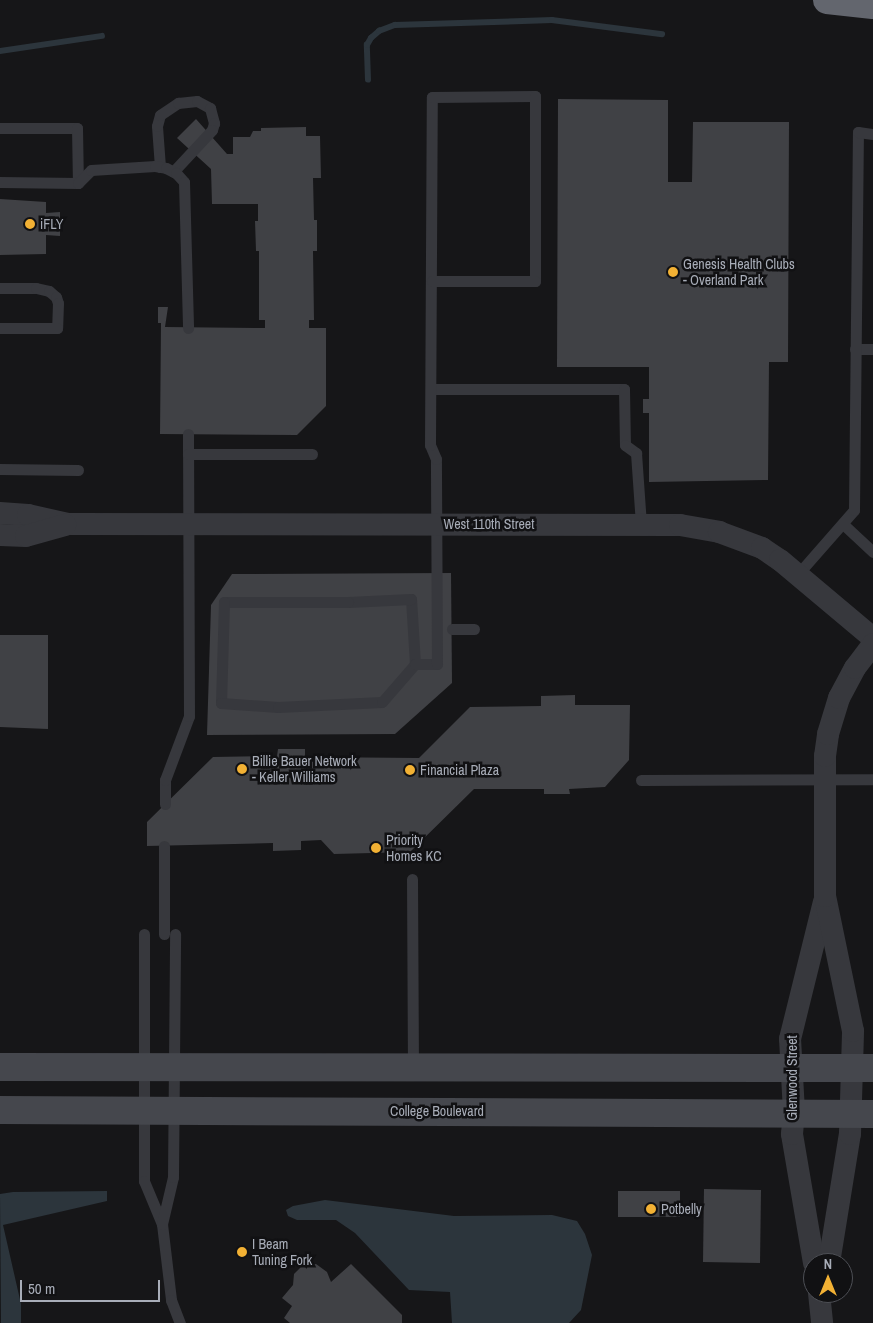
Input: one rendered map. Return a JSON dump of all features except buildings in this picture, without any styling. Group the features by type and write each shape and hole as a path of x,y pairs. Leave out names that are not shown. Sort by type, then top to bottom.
{"highway":[{"path":"827,0 873,5"}],"main road":[{"path":"0,1067 863,1068"},
{"name":"College Boulevard","path":"0,1110 794,1112 862,1114"}],"street":[{"name":"West 110th Street","path":"0,513 28,515 68,524 680,525 718,532 762,548 798,574 873,638"},
{"name":"West 110th Street","path":"0,535 26,536 68,524"},
{"name":"Glenwood Street","path":"831,1253 850,1134 862,1114 863,1068 853,1031 825,896 825,756 828,734 839,698 854,668 873,644"},
{"name":"Glenwood Street","path":"812,1253 792,1134 794,1112 790,1039 825,896"}],"lane":[{"path":"414,664 411,599 348,602 224,602 221,704 278,707 382,702 414,664 437,664 436,458 430,444 432,97 535,96 535,281 432,281"},
{"path":"160,167 157,126 160,115 178,103 197,101 210,108 214,123 212,130 173,172"},
{"path":"0,128 77,128 78,183"},
{"path":"798,574 854,510 858,132 873,134"},
{"path":"0,182 78,183 91,170 160,167 173,172 184,182 188,328"},
{"path":"0,288 36,288 49,291 56,296 58,303 57,328 0,328"},
{"path":"855,349 873,349"},
{"path":"431,388 624,389 624,444 636,453 641,525"},
{"path":"165,804 165,780 189,716 188,434"},
{"path":"188,454 312,454"},
{"path":"0,469 78,470"},
{"path":"843,524 873,552"},
{"path":"452,629 474,628"},
{"path":"641,780 873,778"},
{"path":"162,1224 173,1177 173,1067 164,846"},
{"path":"412,879 413,1068"},
{"path":"144,934 144,1181 162,1224 171,1300 180,1323"}],"shaded area":[{"path":"107,1191 107,1201 3,1225 21,1304 21,1323 1,1323 0,1194 13,1192"},
{"path":"325,1200 454,1216 552,1215 577,1221 585,1234 592,1255 581,1310 569,1323 452,1323 450,1292 409,1290 355,1233 336,1220 297,1220 288,1216 286,1210 293,1206"}],"waterway":[{"path":"368,80 367,45 371,38 379,31 395,25 552,20 662,34"},
{"path":"0,51 102,36"}],"place":[{"name":"iFLY","path":"30,224"},
{"name":"Genesis Health Clubs - Overland Park","path":"673,272"},
{"name":"Billie Bauer Network - Keller Williams","path":"242,769"},
{"name":"Financial Plaza","path":"410,770"},
{"name":"Priority Homes KC","path":"376,848"},
{"name":"Potbelly","path":"651,1209"},
{"name":"I Beam Tuning Fork","path":"242,1252"}]}
